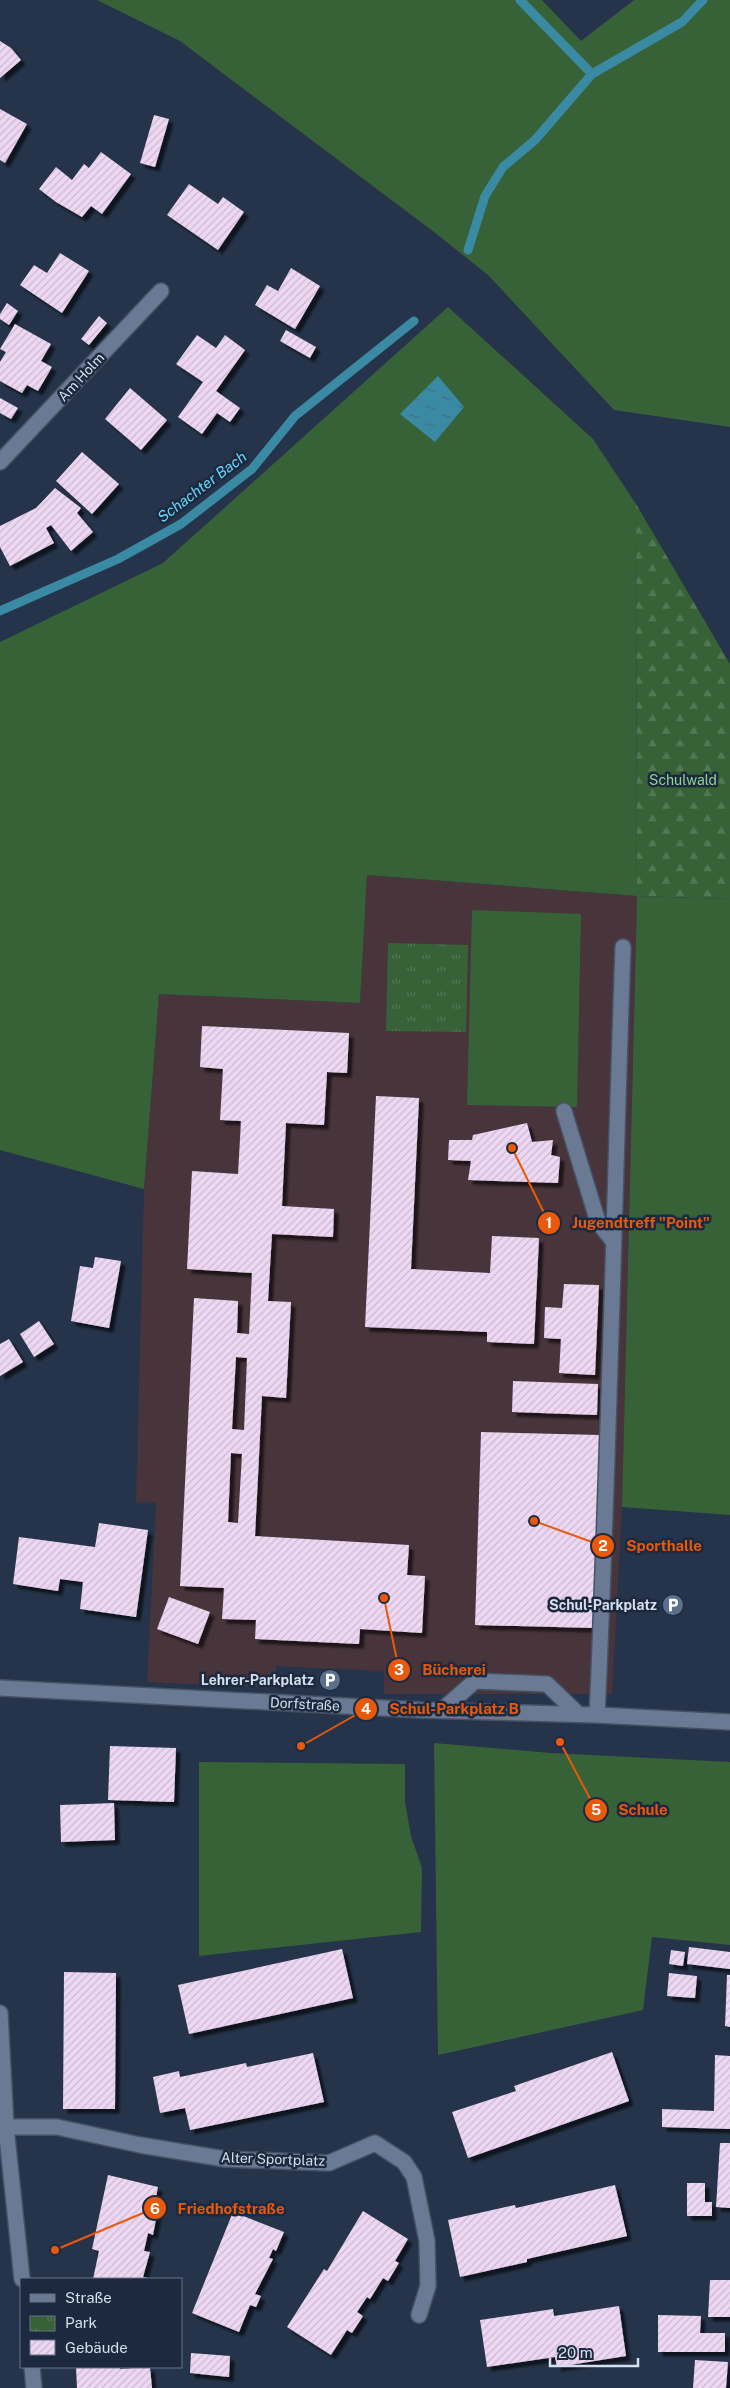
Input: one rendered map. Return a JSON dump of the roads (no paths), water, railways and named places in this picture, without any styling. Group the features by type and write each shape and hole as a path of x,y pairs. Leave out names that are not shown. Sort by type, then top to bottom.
{"street":[{"name":"Am Holm","path":"0,462 162,291"},
{"path":"597,1715 611,1365 613,1241 623,947"},
{"path":"564,1111 598,1222 613,1241"},
{"path":"442,1710 475,1681 548,1684 578,1714"},
{"name":"Dorfstraße","path":"0,1688 730,1722"},
{"path":"0,2013 6,2127 22,2278"},
{"name":"Alter Sportplatz","path":"6,2127 57,2127 140,2145 225,2159 328,2163 375,2143 404,2162 414,2177 428,2241 428,2286 419,2315"},
{"path":"32,2368 34,2388"}],"water":[{"path":"438,376 464,407 435,442 400,414"}],"waterway":[{"path":"520,0 592,74"},
{"name":"Schachter Bach","path":"468,250 485,196 503,167 535,140 592,74 682,22 703,0"},
{"name":"Schachter Bach","path":"0,611 118,559 181,524 252,469 295,416 414,321"}],"place":[{"name":"Jugendtreff \"Point\"","path":"512,1148"},
{"name":"Sporthalle","path":"534,1521"},
{"name":"Bücherei","path":"384,1598"},
{"name":"Schul-Parkplatz","path":"673,1605"},
{"name":"Lehrer-Parkplatz","path":"330,1680"},
{"name":"Schule","path":"560,1742"},
{"name":"Schul-Parkplatz B","path":"301,1746"},
{"name":"Friedhofstraße","path":"55,2250"}],"park label":[{"name":"Schulwald","path":"683,780"}]}
